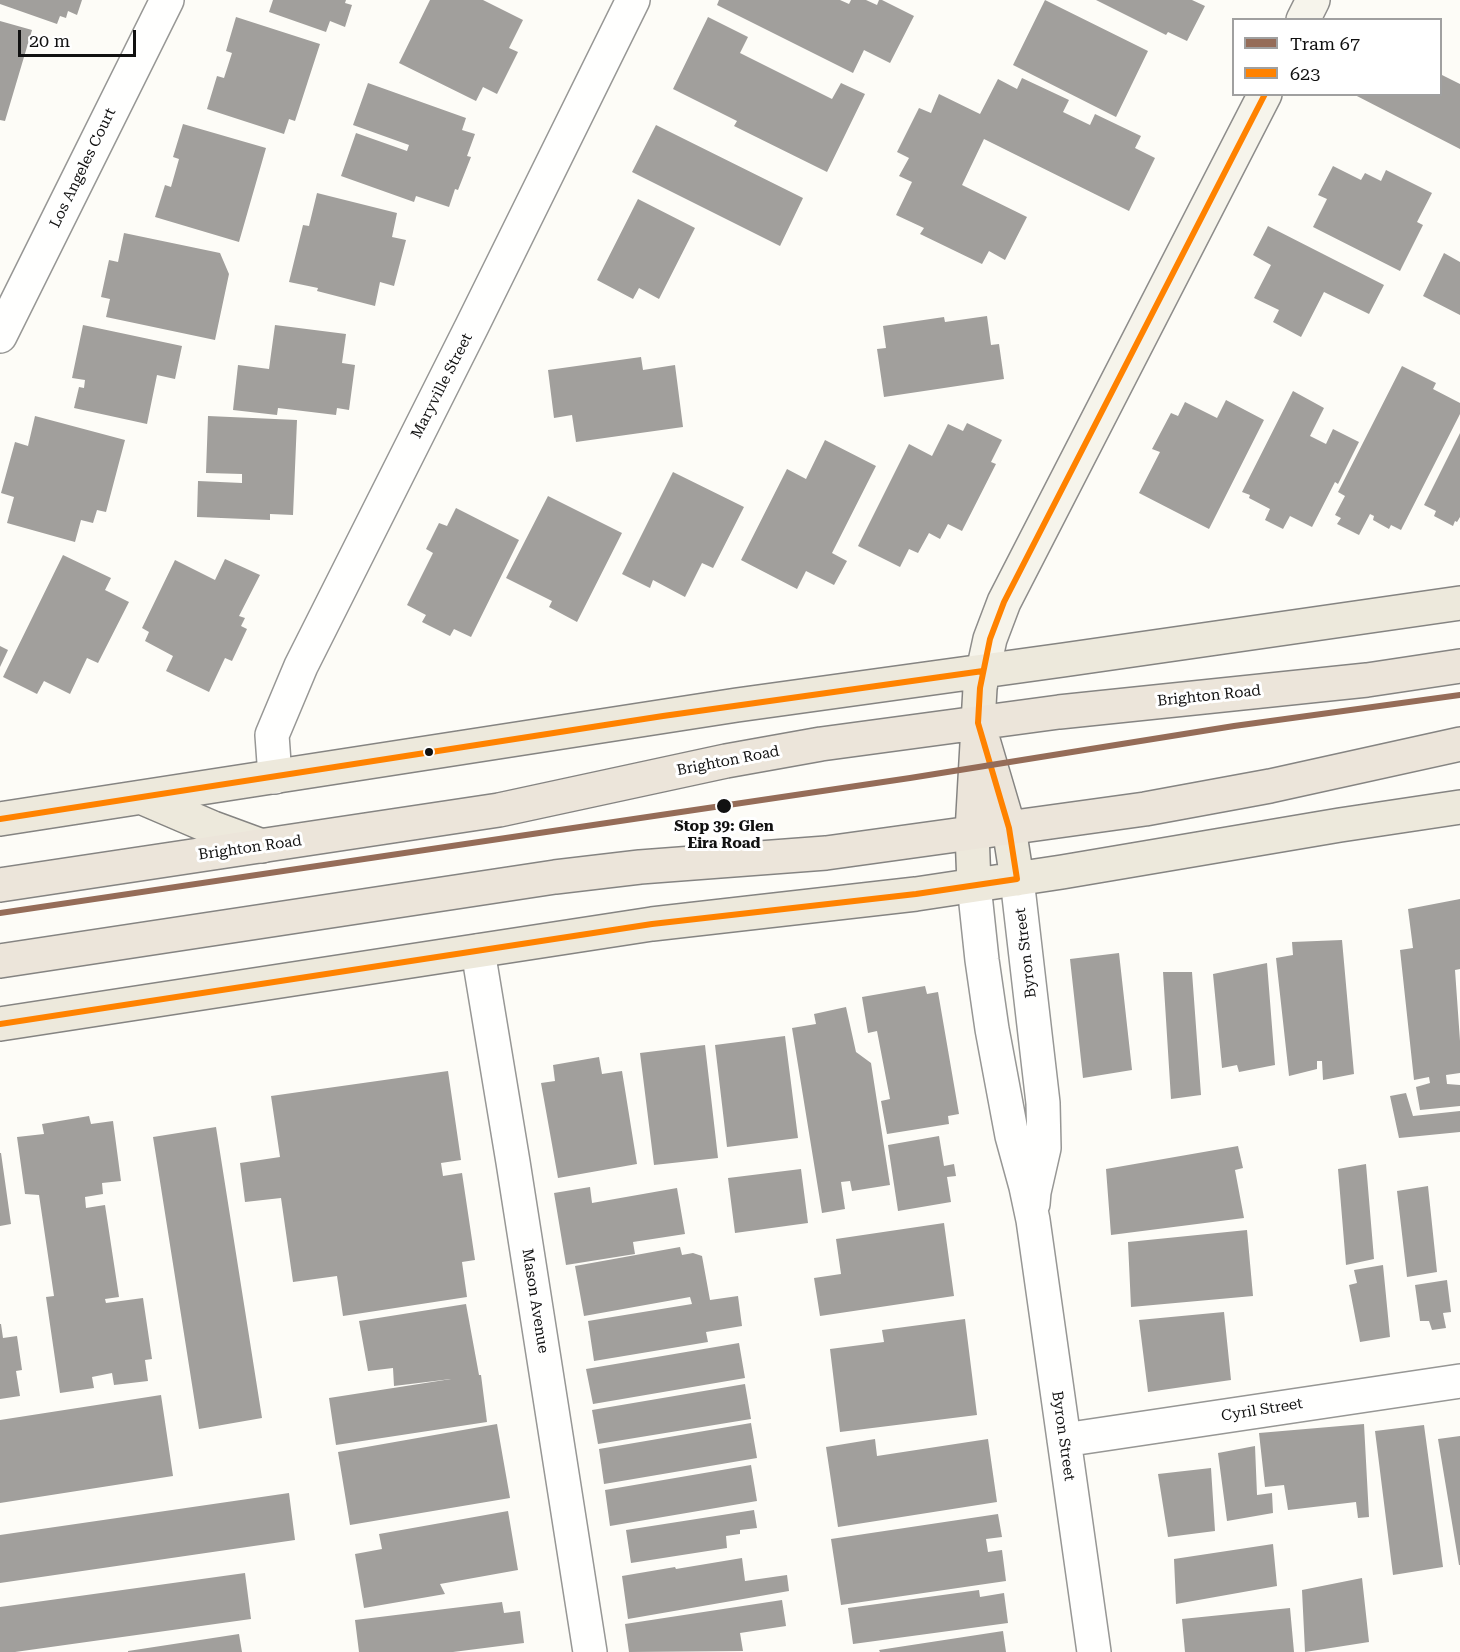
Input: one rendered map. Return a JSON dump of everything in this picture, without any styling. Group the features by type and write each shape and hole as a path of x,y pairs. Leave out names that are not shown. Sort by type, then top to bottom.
{"highway":[{"name":"Brighton Road","path":"0,885 499,810 664,773 785,750 891,734 1059,712 1367,680 1460,666"},
{"path":"978,723 1009,828"},
{"path":"972,832 978,723"},
{"path":"0,961 555,877 640,867 826,853 1196,801 1460,744"}],"main road":[{"path":"1304,18 1312,0"},
{"path":"978,723 982,671 990,639 1004,602 1264,96"},
{"path":"0,819 705,709 1460,603"},
{"path":"141,798 262,846"},
{"path":"0,1024 652,924 916,894 1017,879 1460,807"},
{"name":"Byron Street","path":"1009,828 1017,879"},
{"name":"Byron Street","path":"972,832 974,885"}],"street":[{"name":"Los Angeles Court","path":"0,336 167,0"},
{"name":"Maryville Street","path":"275,777 272,735 300,666 633,0"},
{"name":"Byron Street","path":"1017,879 1043,1103 1044,1148 1034,1192 1033,1220"},
{"name":"Byron Street","path":"974,885 992,1029 1013,1143 1033,1220 1094,1652"},
{"name":"Mason Avenue","path":"478,951 590,1652"},
{"name":"Cyril Street","path":"1064,1440 1460,1381"}],"building":[{"path":"0,0 82,0 77,15 68,11 66,18 60,16 57,24 0,4"},
{"path":"273,0 346,0 345,3 352,5 345,27 330,21 326,32 269,12"},
{"path":"430,0 483,0 523,20 509,48 518,52 497,94 483,87 476,101 399,63"},
{"path":"719,0 840,0 849,4 851,0 866,0 877,5 879,0 882,0 914,16 890,63 864,50 853,73 717,5"},
{"path":"1045,0 1148,51 1116,117 1013,65"},
{"path":"1096,0 1192,0 1205,6 1187,41 1168,32 1166,35"},
{"path":"236,17 320,44 295,121 289,119 284,134 207,109 217,76 224,78 232,53 226,51"},
{"path":"708,17 748,37 740,53 832,99 841,83 865,94 827,172 734,126 737,121 673,89"},
{"path":"0,21 32,30 5,121 0,120"},
{"path":"1442,75 1460,84 1460,149 1357,96 1442,96"},
{"path":"1022,78 1069,100 1063,112 1090,125 1095,114 1141,136 1135,148 1155,158 1129,211 984,139 962,185 1027,217 1005,260 989,251 982,264 920,234 924,228 896,215 912,182 899,176 909,158 897,152 919,108 931,113 939,94 980,114 998,79 1017,89"},
{"path":"368,83 466,118 462,130 475,134 467,156 471,157 449,207 416,196 414,202 341,176 356,133 407,151 409,145 353,125"},
{"path":"183,124 266,148 239,242 155,217 165,185 171,187 179,159 173,157"},
{"path":"656,125 803,198 780,246 632,172"},
{"path":"1333,166 1361,180 1365,173 1381,181 1386,170 1432,193 1417,222 1423,225 1400,271 1313,227 1327,199 1318,195"},
{"path":"317,193 397,213 392,237 406,240 394,286 380,282 375,306 317,291 318,288 289,282 303,225 309,226"},
{"path":"638,199 695,228 659,299 639,288 633,299 597,280"},
{"path":"1268,226 1384,285 1369,314 1324,292 1301,337 1273,322 1279,310 1254,298 1271,265 1253,255"},
{"path":"124,233 220,253 229,274 215,340 106,317 110,299 101,297 109,260 118,262"},
{"path":"1444,253 1460,262 1460,315 1423,296"},
{"path":"987,316 991,345 999,344 1004,379 884,397 877,349 886,348 883,326 944,317 945,322"},
{"path":"83,325 182,346 175,379 157,375 147,424 74,408 79,387 84,388 85,380 72,378"},
{"path":"275,325 346,334 342,363 355,365 349,410 337,408 336,415 278,408 277,415 233,410 238,365 269,369"},
{"path":"641,357 643,370 675,365 683,427 576,442 572,415 554,418 548,370"},
{"path":"1402,366 1436,383 1433,389 1460,403 1460,414 1401,530 1391,525 1389,529 1373,520 1374,516 1370,514 1359,535 1337,524 1341,518 1335,515 1345,496 1338,492"},
{"path":"1293,391 1324,408 1310,436 1326,444 1333,429 1359,442 1338,484 1335,482 1312,527 1290,516 1283,529 1265,520 1270,509 1242,492"},
{"path":"1226,400 1264,420 1209,529 1139,493 1160,452 1152,449 1171,413 1178,416 1185,402 1217,418"},
{"path":"35,416 125,440 106,512 97,510 93,523 81,520 75,542 7,523 14,497 1,493 15,442 28,446"},
{"path":"208,416 297,420 293,515 270,514 270,520 197,517 198,481 242,483 242,474 206,473"},
{"path":"967,423 1002,440 991,462 996,464 962,531 948,524 940,539 929,533 918,553 909,549 900,567 858,546 909,444 932,456 948,424 963,431"},
{"path":"1460,433 1460,517 1453,526 1434,516 1436,511 1424,505"},
{"path":"825,440 876,466 832,553 847,561 834,585 806,571 797,589 741,560 787,469 806,479"},
{"path":"673,472 744,507 713,568 702,563 685,597 653,580 650,588 622,574"},
{"path":"548,496 622,533 577,622 549,607 552,601 506,578"},
{"path":"456,508 519,540 471,637 454,629 450,636 422,622 426,615 407,605 433,553 426,549 439,523 447,526"},
{"path":"63,555 111,578 105,590 129,602 98,663 87,658 70,694 44,681 37,694 3,677"},
{"path":"225,559 260,575 239,616 245,618 241,626 247,629 232,661 225,658 209,692 166,671 173,656 145,641 149,632 142,628 175,560 215,580"},
{"path":"0,646 8,650 0,667"},
{"path":"1460,899 1460,969 1455,970 1460,1073 1446,1075 1447,1084 1460,1085 1460,1106 1420,1110 1416,1087 1430,1083 1429,1077 1414,1080 1400,950 1413,948 1408,909"},
{"path":"1342,940 1354,1074 1323,1080 1322,1061 1317,1061 1317,1069 1289,1076 1276,958 1293,955 1292,942"},
{"path":"1119,953 1132,1070 1083,1078 1070,959"},
{"path":"1267,963 1275,1065 1239,1072 1237,1065 1222,1068 1213,974"},
{"path":"1163,972 1192,972 1201,1095 1171,1099"},
{"path":"925,986 927,994 938,992 959,1114 948,1116 949,1124 887,1134 881,1101 890,1099 877,1031 868,1033 862,997"},
{"path":"846,1007 856,1052 871,1063 890,1185 852,1191 850,1181 841,1182 845,1209 822,1213 792,1028 816,1024 814,1014"},
{"path":"785,1036 798,1138 727,1147 715,1045"},
{"path":"705,1045 718,1158 654,1165 640,1053"},
{"path":"599,1057 602,1074 622,1071 637,1164 558,1178 541,1083 555,1081 553,1065"},
{"path":"448,1071 461,1160 441,1163 443,1176 462,1173 475,1260 462,1262 467,1297 343,1316 337,1276 293,1282 281,1198 245,1202 240,1163 280,1157 271,1096"},
{"path":"1406,1093 1413,1116 1460,1111 1460,1132 1399,1138 1390,1096"},
{"path":"89,1116 91,1124 113,1121 121,1181 102,1183 103,1194 85,1197 86,1208 105,1205 119,1297 105,1299 106,1303 143,1298 152,1359 145,1360 148,1381 114,1385 112,1373 92,1377 94,1388 60,1393 46,1297 54,1296 39,1195 25,1194 17,1137 44,1134 42,1124"},
{"path":"216,1127 262,1418 199,1429 153,1137"},
{"path":"939,1136 944,1166 954,1164 956,1176 947,1177 951,1202 898,1211 888,1145"},
{"path":"1238,1146 1243,1168 1235,1170 1244,1218 1111,1235 1106,1169"},
{"path":"0,1153 11,1224 0,1226"},
{"path":"1366,1164 1374,1259 1346,1265 1338,1169"},
{"path":"801,1169 808,1223 735,1233 728,1178"},
{"path":"1428,1186 1437,1272 1407,1277 1397,1191"},
{"path":"590,1187 592,1203 677,1188 685,1234 633,1242 635,1254 566,1265 554,1193"},
{"path":"944,1223 954,1296 820,1316 814,1278 841,1274 836,1239"},
{"path":"1247,1230 1253,1296 1131,1307 1128,1242"},
{"path":"680,1247 682,1255 693,1253 702,1256 710,1300 738,1296 742,1326 706,1332 708,1342 594,1361 588,1321 692,1304 690,1297 584,1316 575,1266"},
{"path":"1383,1265 1390,1337 1360,1342 1349,1285 1357,1283 1354,1270"},
{"path":"1447,1280 1451,1312 1443,1313 1446,1328 1432,1330 1429,1321 1420,1321 1415,1285"},
{"path":"466,1304 479,1375 481,1375 487,1422 336,1445 329,1398 451,1379 394,1386 393,1368 368,1371 359,1321"},
{"path":"1224,1312 1231,1380 1148,1392 1139,1320"},
{"path":"965,1319 977,1415 840,1432 830,1349 884,1342 882,1330"},
{"path":"0,1324 3,1338 17,1336 22,1370 16,1371 20,1396 0,1399"},
{"path":"739,1343 745,1378 593,1404 586,1369"},
{"path":"745,1384 751,1419 598,1444 592,1410"},
{"path":"161,1395 173,1476 0,1503 0,1420"},
{"path":"751,1423 757,1458 604,1484 599,1449"},
{"path":"497,1424 510,1498 350,1525 338,1452"},
{"path":"1364,1424 1369,1517 1358,1518 1356,1502 1288,1510 1284,1485 1265,1487 1259,1433"},
{"path":"1424,1425 1443,1567 1393,1575 1375,1431"},
{"path":"1460,1436 1460,1565 1459,1565 1438,1439"},
{"path":"875,1439 877,1456 988,1439 997,1502 838,1527 826,1447"},
{"path":"1255,1446 1257,1495 1272,1493 1273,1513 1227,1521 1218,1453"},
{"path":"751,1465 757,1501 610,1526 605,1490"},
{"path":"1211,1468 1215,1531 1168,1537 1158,1474"},
{"path":"289,1493 295,1540 0,1583 0,1535"},
{"path":"754,1510 757,1528 740,1530 740,1534 726,1536 727,1548 631,1563 626,1530"},
{"path":"508,1511 518,1570 440,1584 445,1594 364,1608 355,1554 382,1549 379,1534"},
{"path":"998,1514 1002,1537 986,1539 988,1552 1002,1550 1006,1581 841,1605 831,1539"},
{"path":"1273,1544 1277,1586 1176,1604 1174,1559"},
{"path":"742,1558 745,1581 787,1575 789,1591 628,1619 622,1576"},
{"path":"245,1573 251,1619 15,1652 0,1652 0,1607"},
{"path":"1362,1578 1369,1642 1305,1652 1302,1590"},
{"path":"979,1590 980,1597 1004,1593 1008,1623 853,1644 848,1608"},
{"path":"782,1600 786,1626 740,1633 743,1651 629,1652 625,1624"},
{"path":"502,1602 504,1613 520,1611 524,1643 453,1652 359,1652 355,1620"},
{"path":"1290,1608 1294,1652 1185,1652 1182,1619"},
{"path":"1003,1631 1006,1652 880,1652 879,1650"},
{"path":"239,1634 242,1652 128,1652 128,1651"}],"tram line":[{"name":"67","path":"0,913 910,778 1234,726 1460,695"}],"transit line":[{"name":"623","path":"0,1024 652,924 916,894 1017,879 1009,828 978,723 980,688 990,639 1004,602 1264,96"},
{"name":"623","path":"0,819 663,716 983,671"}],"place":[{"name":"Stop 39: Glen Eira Road","path":"724,806"}]}
